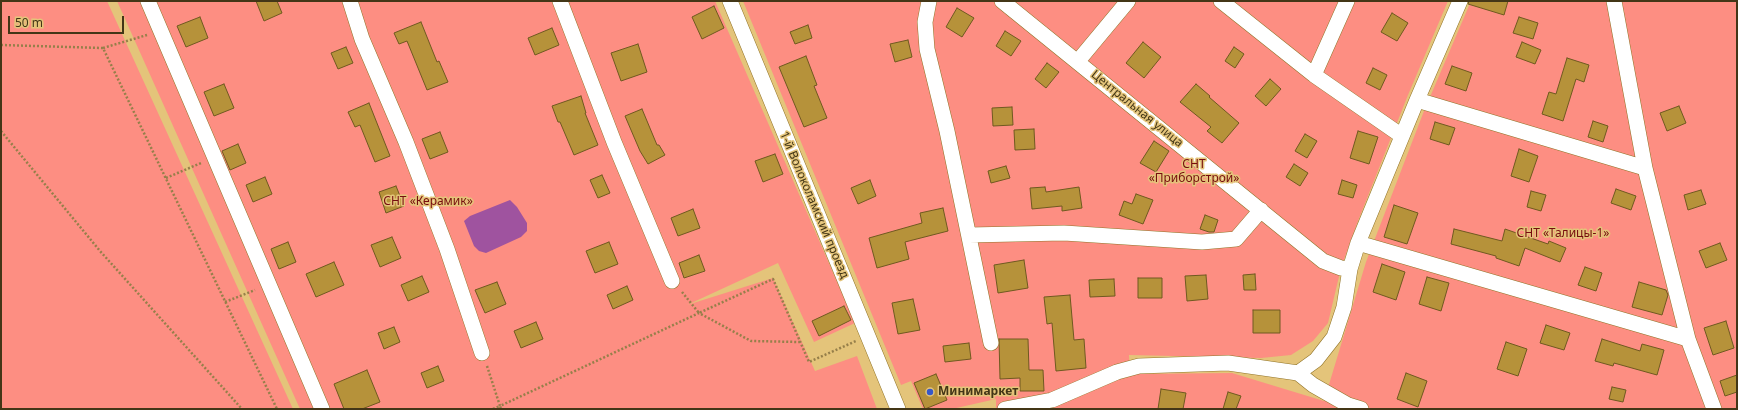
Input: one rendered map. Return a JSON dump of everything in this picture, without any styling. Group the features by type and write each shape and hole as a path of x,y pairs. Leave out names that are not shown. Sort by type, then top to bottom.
{"street":[{"path":"148,1 322,409"},
{"path":"350,1 362,39 406,142 447,249 482,353"},
{"path":"560,1 614,142 672,281"},
{"name":"1-й Волоколамский проезд","path":"730,1 869,335 898,409"},
{"path":"929,1 925,22 927,49 969,234 991,343"},
{"name":"Центральная улица","path":"1002,1 1078,61 1323,261 1342,268 1350,269"},
{"path":"1078,61 1128,1"},
{"path":"1221,1 1314,75 1402,136"},
{"path":"1314,75 1347,1"},
{"path":"1298,373 1316,360 1334,337 1344,307 1350,269 1358,243 1460,1"},
{"path":"1613,1 1645,168 1688,339 1714,409"},
{"path":"1417,100 1645,168"},
{"path":"969,234 1064,233 1202,242 1236,239 1261,210"},
{"path":"1358,243 1688,339"},
{"path":"1005,409 1053,405 1117,372 1139,366 1228,363 1298,373 1313,385 1348,405 1361,409"}],"path":[{"path":"1,45 103,48 161,30"},
{"path":"103,48 277,409"},
{"path":"1,131 100,251 242,409"},
{"path":"166,178 214,157"},
{"path":"493,409 501,407 773,279 809,362 869,335"},
{"path":"672,281 699,313 751,341 800,342"},
{"path":"225,302 269,285"},
{"path":"482,353 501,407"}],"green space":[{"path":"1,1 107,1 293,409 1,409"},
{"name":"СНТ «Керамик»","path":"117,1 715,1 855,323 814,342 778,263 687,305 773,278 815,371 857,356 877,409 300,409"},
{"path":"743,1 1448,1 1408,95 1358,221 1341,268 1328,323 1313,341 1291,355 1261,358 1129,355 1130,374 1232,373 1324,401 1366,262 1424,111 1471,1 1737,1 1737,409 996,409 996,399 952,409 923,409 911,381 901,385"}],"shaded area":[{"path":"510,200 517,207 527,223 527,231 521,237 486,253 479,251 474,246 464,221 470,216"}],"building":[{"path":"256,1 277,1 282,13 264,21"},
{"path":"1469,1 1508,1 1504,15 1468,4"},
{"path":"714,6 724,28 702,39 692,17"},
{"path":"957,8 974,18 962,37 946,27"},
{"path":"1392,13 1408,23 1397,41 1381,32"},
{"path":"200,17 208,38 186,47 177,26"},
{"path":"1519,17 1538,23 1533,39 1513,33"},
{"path":"421,22 437,62 439,61 448,82 427,90 407,41 399,44 394,33"},
{"path":"808,25 812,38 795,44 790,32"},
{"path":"552,28 559,45 535,55 528,38"},
{"path":"1005,31 1021,41 1011,56 996,46"},
{"path":"908,40 912,57 895,62 890,44"},
{"path":"1143,42 1161,57 1144,78 1126,63"},
{"path":"1522,42 1541,50 1535,64 1516,57"},
{"path":"638,44 647,72 621,81 611,53"},
{"path":"346,47 353,63 338,69 331,53"},
{"path":"1234,47 1244,54 1235,68 1225,61"},
{"path":"806,56 817,85 814,86 827,118 804,127 779,67"},
{"path":"1567,58 1589,65 1584,82 1576,79 1563,121 1542,114 1549,92 1556,94"},
{"path":"1047,63 1059,72 1046,88 1035,79"},
{"path":"1452,66 1472,73 1466,91 1445,84"},
{"path":"1373,68 1387,75 1380,90 1366,83"},
{"path":"1270,79 1281,89 1266,106 1255,96"},
{"path":"224,84 234,108 214,116 204,92"},
{"path":"1196,84 1239,123 1222,143 1207,131 1211,127 1180,102"},
{"path":"581,96 585,113 598,145 574,155 552,106"},
{"path":"369,103 390,156 375,162 360,125 355,127 348,112"},
{"path":"1679,106 1686,123 1667,131 1660,113"},
{"path":"1012,107 1013,125 993,126 992,108"},
{"path":"642,109 657,145 659,145 665,155 648,164 640,151 625,116"},
{"path":"1593,121 1608,126 1603,142 1588,137"},
{"path":"1435,122 1455,128 1449,145 1430,139"},
{"path":"1034,129 1035,149 1015,150 1014,130"},
{"path":"1358,131 1378,137 1369,164 1350,158"},
{"path":"440,132 448,152 430,159 422,139"},
{"path":"1305,134 1317,141 1307,158 1295,151"},
{"path":"1154,141 1169,151 1156,172 1140,163"},
{"path":"238,144 246,163 230,170 222,151"},
{"path":"1519,149 1538,156 1529,182 1511,176"},
{"path":"775,154 783,174 763,182 755,161"},
{"path":"1294,164 1308,173 1300,186 1286,177"},
{"path":"1006,166 1010,178 991,183 988,171"},
{"path":"602,175 610,193 598,198 590,180"},
{"path":"265,177 272,194 253,202 246,185"},
{"path":"870,180 876,196 858,204 851,188"},
{"path":"1342,180 1357,185 1353,198 1338,194"},
{"path":"396,186 404,206 386,213 379,192"},
{"path":"1045,187 1046,192 1079,187 1082,208 1062,211 1062,206 1032,209 1030,188"},
{"path":"1616,189 1636,196 1631,210 1611,203"},
{"path":"1701,190 1706,204 1688,210 1684,195"},
{"path":"1531,191 1546,195 1541,211 1527,207"},
{"path":"1136,194 1153,200 1143,224 1119,215 1124,201 1132,204"},
{"path":"1394,205 1418,213 1407,244 1384,237"},
{"path":"943,208 948,231 905,242 909,259 877,268 869,238 922,223 920,213"},
{"path":"693,209 700,228 678,236 671,218"},
{"path":"1205,215 1218,220 1214,232 1200,229"},
{"path":"1454,229 1502,241 1505,229 1548,244 1549,241 1566,248 1560,262 1525,248 1519,266 1496,258 1496,256 1451,244"},
{"path":"392,237 401,258 380,267 371,245"},
{"path":"288,242 296,262 279,269 271,249"},
{"path":"609,242 618,264 595,273 586,251"},
{"path":"1720,243 1727,260 1706,268 1699,251"},
{"path":"699,255 705,271 684,278 679,263"},
{"path":"1024,260 1028,288 998,293 994,265"},
{"path":"334,262 344,285 316,297 306,274"},
{"path":"1382,264 1405,272 1396,300 1373,292"},
{"path":"1585,267 1602,273 1596,291 1578,285"},
{"path":"1255,274 1256,290 1244,290 1243,275"},
{"path":"1206,275 1208,299 1187,301 1185,276"},
{"path":"422,276 429,292 408,301 401,285"},
{"path":"1427,277 1449,283 1441,311 1419,304"},
{"path":"1138,278 1162,278 1162,298 1138,298"},
{"path":"1114,279 1115,296 1090,297 1089,280"},
{"path":"497,282 506,304 485,313 475,290"},
{"path":"1639,282 1666,290 1668,295 1662,315 1632,307"},
{"path":"627,286 633,300 613,309 607,295"},
{"path":"1070,295 1074,340 1084,339 1086,368 1056,371 1052,323 1047,324 1044,297"},
{"path":"913,299 920,330 898,334 892,303"},
{"path":"844,306 851,320 819,336 812,321"},
{"path":"1253,310 1280,310 1280,333 1253,333"},
{"path":"1726,321 1734,348 1713,355 1704,328"},
{"path":"536,322 543,339 521,348 514,331"},
{"path":"1546,325 1570,333 1564,350 1540,343"},
{"path":"394,327 400,342 384,349 378,333"},
{"path":"999,339 1028,339 1029,370 1043,370 1044,391 1020,391 1020,378 1000,379"},
{"path":"1602,339 1640,351 1642,344 1664,350 1657,375 1614,363 1613,366 1595,361"},
{"path":"1506,342 1527,349 1518,376 1497,369"},
{"path":"969,343 971,359 945,362 943,346"},
{"path":"438,366 444,381 427,388 421,373"},
{"path":"367,370 380,402 362,409 344,409 334,384"},
{"path":"1406,373 1427,381 1418,407 1397,399"},
{"name":"Минимаркет","path":"936,374 947,400 925,409 914,383"},
{"path":"1737,375 1737,392 1725,396 1720,381"},
{"path":"1612,387 1626,390 1623,402 1609,399"},
{"path":"1161,389 1186,393 1183,409 1158,409"},
{"path":"1228,392 1241,396 1236,409 1223,409"}],"place":[{"name":"Минимаркет","path":"930,392"}],"park label":[{"name":"СНТ «Приборстрой»","path":"1194,172"},
{"name":"СНТ «Талицы-1»","path":"1563,234"}]}
